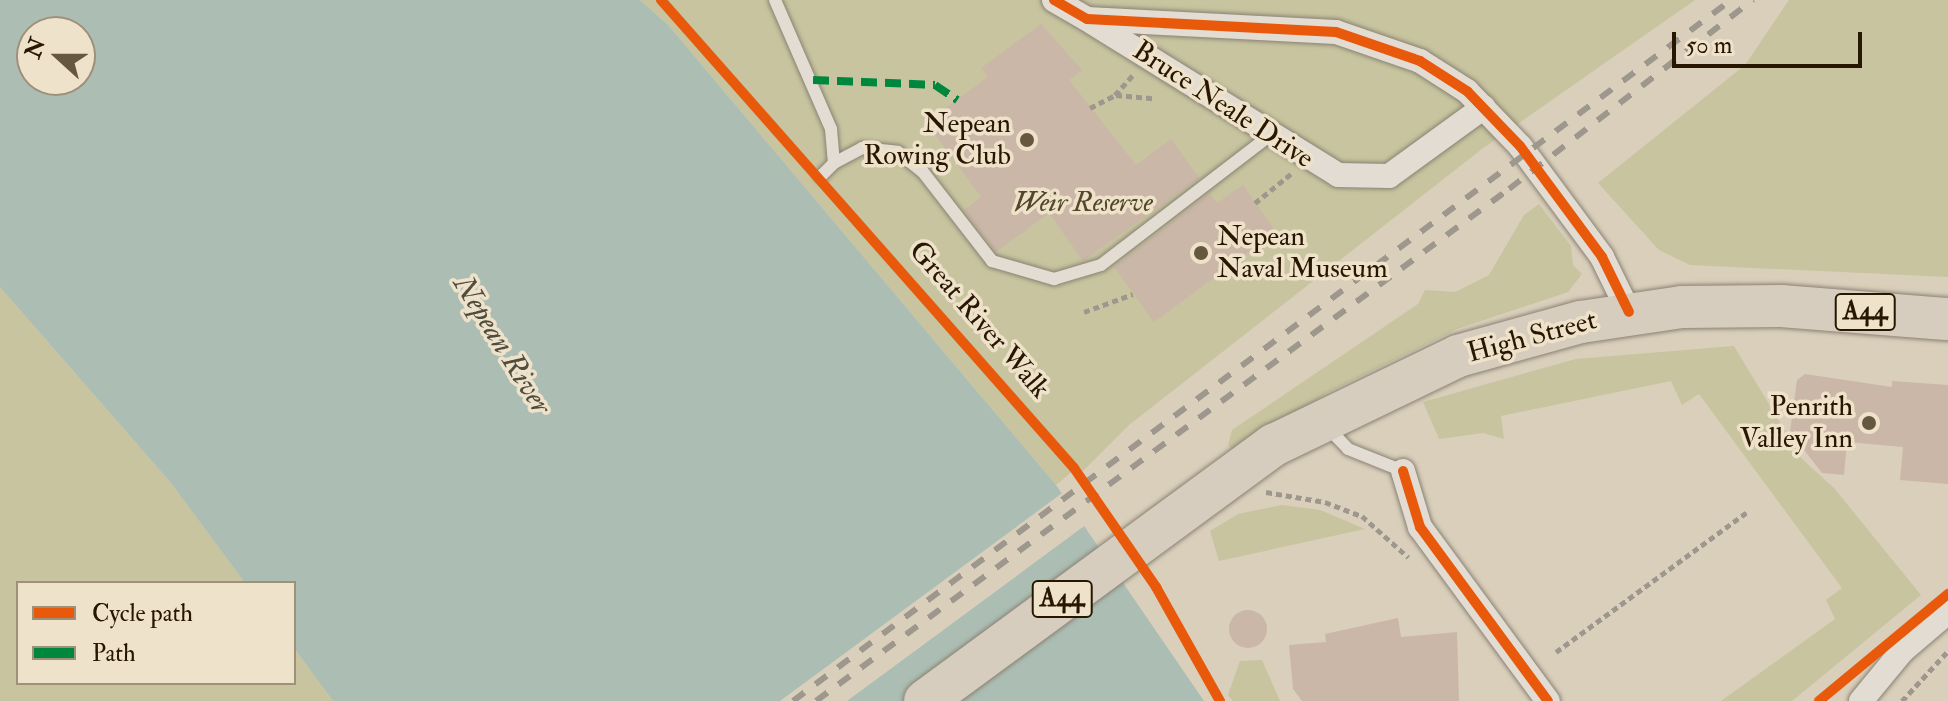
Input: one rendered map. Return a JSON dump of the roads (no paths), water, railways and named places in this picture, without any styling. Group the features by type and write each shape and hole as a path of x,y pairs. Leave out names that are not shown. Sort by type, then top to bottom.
{"highway":[{"name":"High Street","path":"925,701 1199,498 1322,417 1458,356 1629,312 1750,305 1948,319"}],"street":[{"name":"Bruce Neale Drive","path":"1054,0 1146,54 1307,160 1353,178 1389,176 1484,107"},
{"name":"Bruce Neale Drive","path":"1087,19 1336,32 1420,61 1484,107 1602,257 1629,312"},
{"path":"1403,471 1420,527 1548,701"},
{"path":"1861,701 1902,651 1948,612"}],"lane":[{"path":"775,0 831,129 834,163"},
{"path":"821,176 834,163 862,148 898,152 923,172 992,261 1054,279 1101,265 1269,136"},
{"path":"1322,417 1348,449 1403,471"}],"water":[{"name":"Nepean River","path":"0,0 640,0 668,25 1056,485 1204,701 333,701 296,651 296,581 244,581 171,483 0,287"}],"railway":[{"path":"793,701 1731,0"},
{"path":"816,701 1509,189 1753,0"}],"place":[{"name":"Nepean Rowing Club","path":"1027,140"},
{"name":"Nepean Naval Museum","path":"1201,253"},
{"name":"Penrith Valley Inn","path":"1869,423"}],"park label":[{"name":"Weir Reserve","path":"1083,203"}]}
